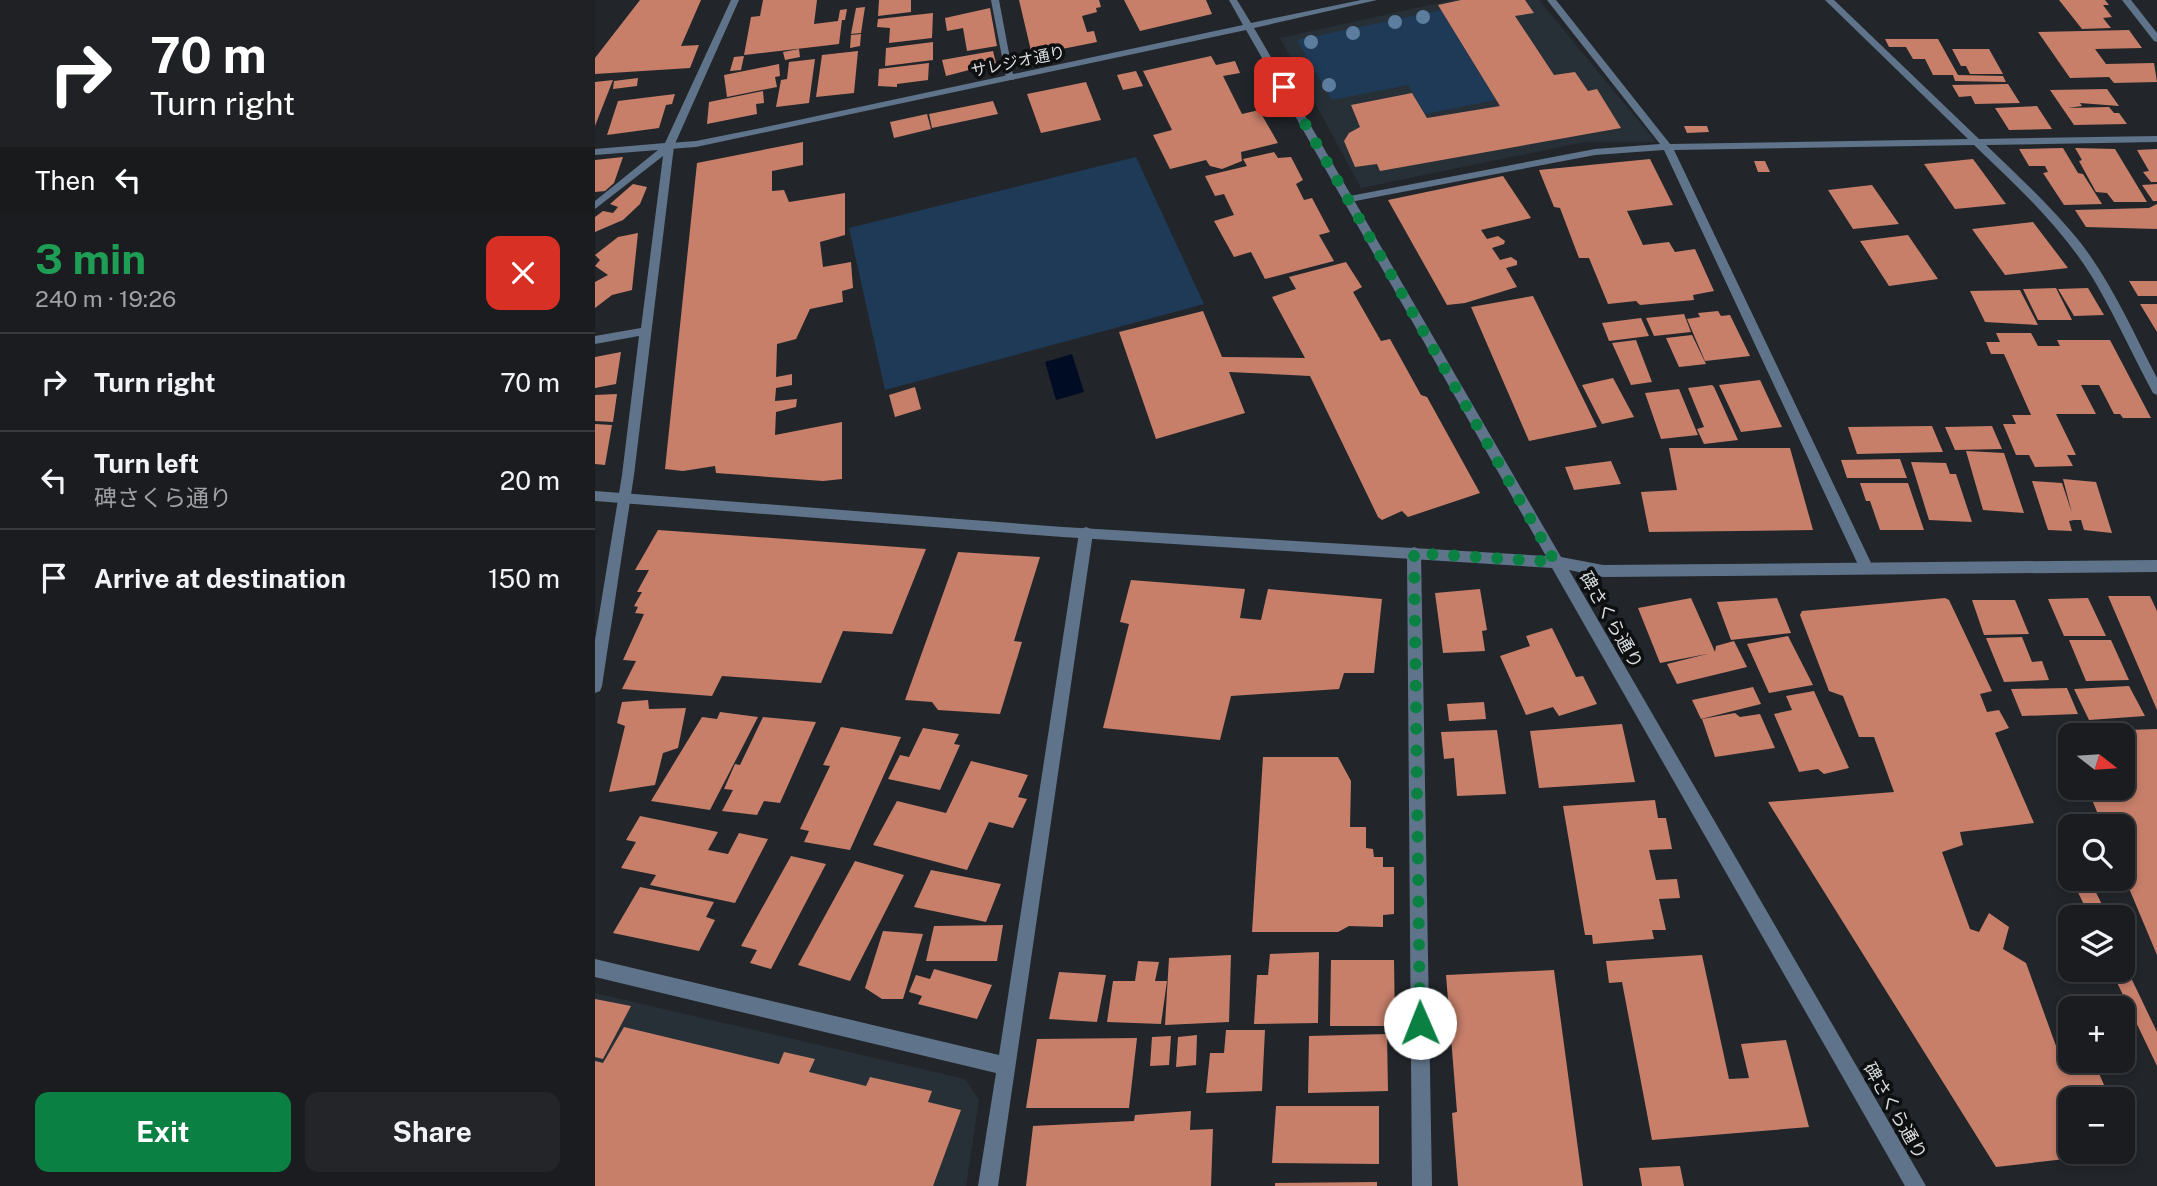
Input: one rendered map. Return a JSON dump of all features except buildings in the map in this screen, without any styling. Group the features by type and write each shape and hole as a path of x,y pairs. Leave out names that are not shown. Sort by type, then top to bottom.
{"street":[{"path":"595,686 628,475 669,146 735,0"},
{"path":"995,0 1011,78"},
{"name":"碑さくら通り","path":"1233,0 1916,1186"},
{"name":"サレジオ通り","path":"595,152 695,144 1373,0"},
{"path":"1551,0 1667,147 1866,567"},
{"path":"1829,0 1976,141 2076,245 2103,285 2157,390"},
{"path":"2126,0 2157,38"},
{"path":"1350,199 1595,152 1667,147 2157,139"},
{"path":"595,206 669,146"},
{"path":"595,340 645,331"},
{"path":"595,496 1086,533 1555,562 1603,571 2157,566"},
{"path":"989,1186 1086,533"},
{"path":"1414,553 1422,1186"},
{"path":"595,968 1005,1066"}],"shaded area":[{"path":"1453,0 1539,0 1656,142 1585,142 1361,188 1280,38"},
{"path":"1441,10 1496,100 1425,114 1408,85 1332,100 1297,40"},
{"path":"1136,157 1204,304 885,390 849,228"},
{"path":"1072,354 1084,392 1056,400 1045,362"},
{"path":"595,993 965,1079 979,1100 966,1186 595,1186"}],"route":[{"path":"1284,87 1555,562 1414,553 1420,1023"}]}
